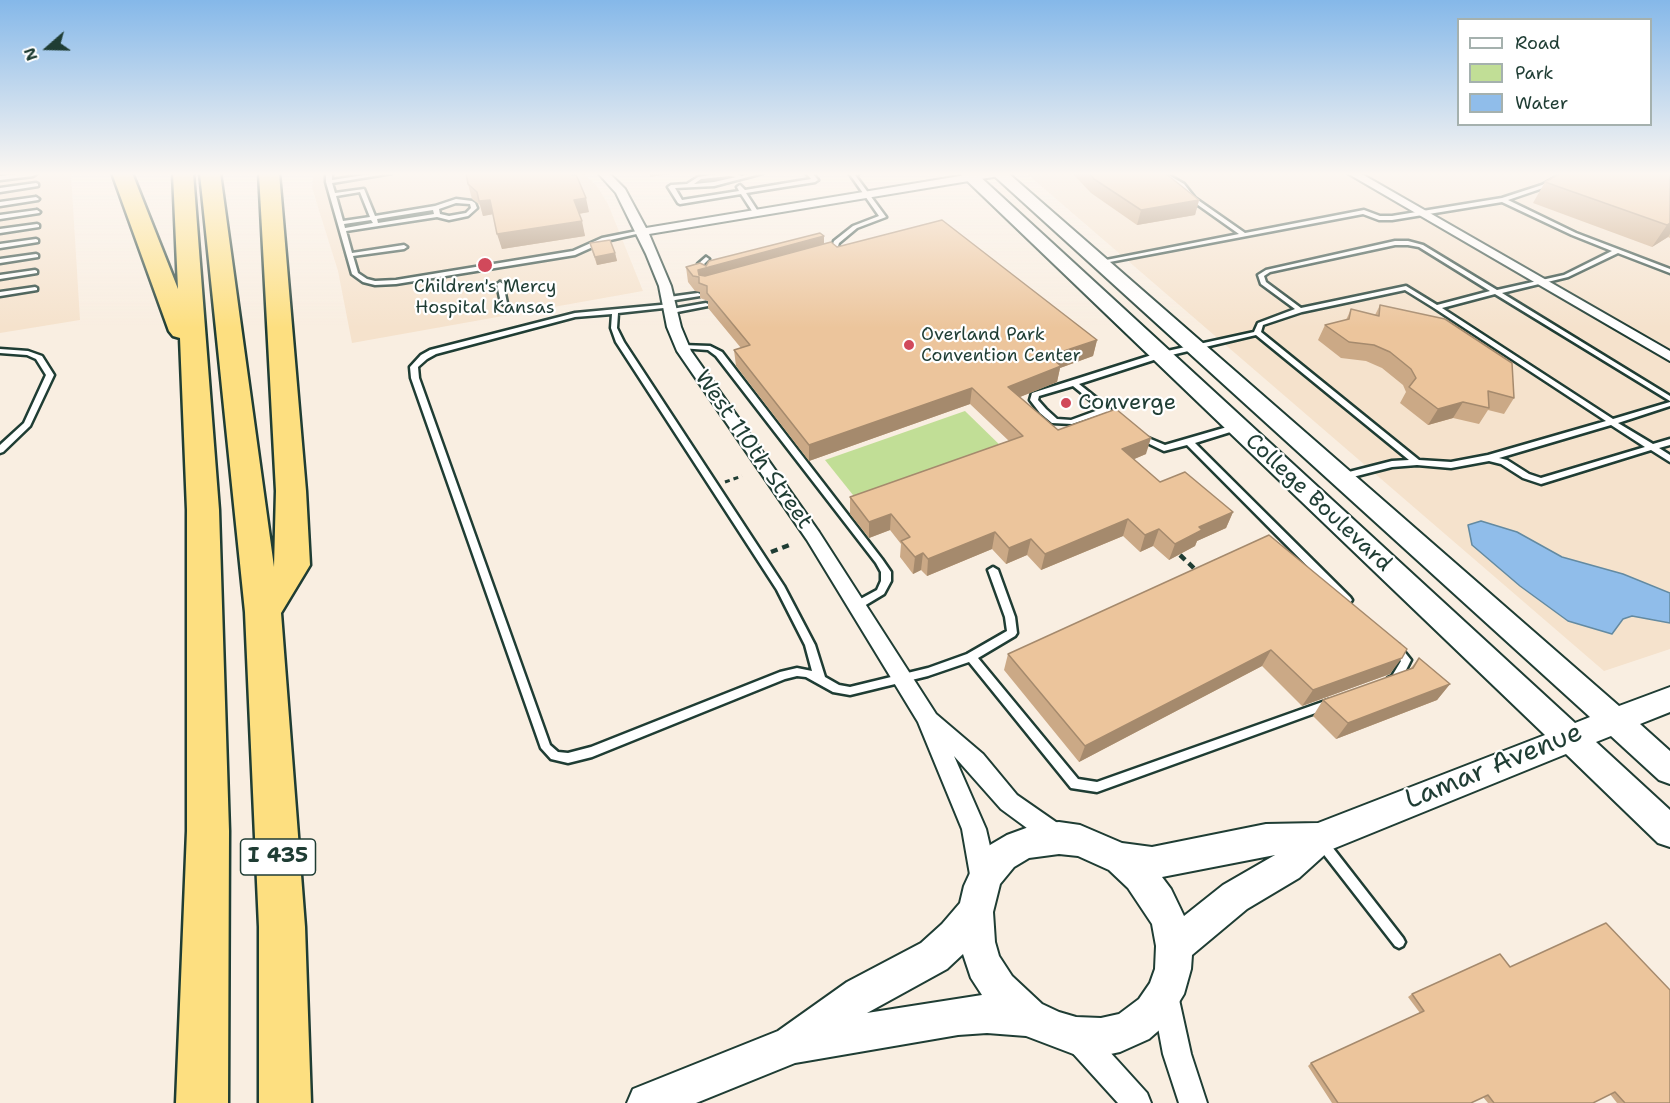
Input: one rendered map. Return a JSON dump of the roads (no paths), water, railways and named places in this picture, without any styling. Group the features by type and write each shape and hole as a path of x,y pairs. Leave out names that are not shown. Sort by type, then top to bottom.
{"highway":[{"name":"I 435","path":"186,224 203,510 208,831 202,1103"},
{"name":"I 435","path":"216,224 262,612 281,916 285,1103"},
{"path":"262,612 294,566 291,491 270,224"},
{"path":"144,226 195,367"}],"main road":[{"name":"College Boulevard","path":"1022,224 1670,832"},
{"name":"College Boulevard","path":"1057,224 1670,770"},
{"name":"Lamar Avenue","path":"1174,946 1235,897 1287,867 1318,839 1670,699"},
{"path":"791,1045 860,995 934,956 955,937 978,899 988,872 1002,856 1019,846 1037,840 1059,838 1080,841 1121,859 1140,876 1159,901 1169,923 1174,946 1173,969 1165,994 1152,1012 1136,1026 1101,1037 1076,1036 1053,1029 1029,1017 999,989 984,965 977,942 978,899"},
{"name":"Lamar Avenue","path":"1121,859 1152,863 1266,840 1318,839"},
{"path":"647,1103 791,1045 958,1016 987,1014 1029,1017"}],"street":[{"name":"West 110th Street","path":"638,224 671,306 682,346 813,536 927,718 974,829 980,855 978,899"},
{"path":"642,232 687,224"},
{"path":"1441,224 1670,357"},
{"name":"West 110th Street","path":"927,718 975,761 1009,802 1059,838"},
{"path":"1165,994 1174,1045 1193,1103"},
{"path":"1076,1036 1106,1065 1137,1103"}],"lane":[{"path":"351,224 341,226 359,278 375,283 396,282 576,253 604,239 642,232"},
{"path":"822,256 832,253 836,242 860,224"},
{"path":"1229,224 1244,235"},
{"path":"1101,263 1299,224"},
{"path":"1558,224 1617,251 1670,271"},
{"path":"0,231 37,226"},
{"path":"0,246 36,241"},
{"path":"1300,310 1263,283 1261,275 1268,271 1395,243 1421,246 1670,399"},
{"path":"350,255 404,247"},
{"path":"1436,307 1566,276 1617,251"},
{"path":"0,261 36,256"},
{"path":"706,260 701,268 706,277"},
{"path":"501,265 500,284 504,303"},
{"path":"491,267 500,284"},
{"path":"0,277 35,272"},
{"path":"1257,333 1260,324 1300,310 1406,288 1670,459"},
{"path":"0,294 35,289"},
{"path":"671,306 698,295"},
{"path":"706,305 575,315 433,352 424,357 413,372 546,747 555,756 580,756 784,675 808,673 837,689 850,691 928,672 971,657 1012,633 1010,617 993,570"},
{"path":"615,312 614,328 620,342 781,588 810,645 820,680"},
{"path":"1106,410 1072,422 1055,420 1034,400 1035,395 1043,392 1161,355 1257,333"},
{"path":"1257,333 1417,462"},
{"path":"682,346 710,348 719,354 879,561 886,572 881,591 856,606"},
{"path":"0,351 28,353 39,358 50,375 27,424 0,450"},
{"path":"1074,383 1122,423"},
{"path":"1341,477 1392,464 1417,462 1451,465 1489,458 1670,404"},
{"path":"1136,435 1154,446 1164,448 1237,427"},
{"path":"1189,442 1356,609"},
{"path":"1489,458 1504,462 1541,481 1670,442"},
{"path":"1385,684 1396,680 1406,660 1390,643"},
{"path":"971,657 1075,784 1097,787 1340,700"},
{"path":"1318,839 1400,942"}],"water":[{"path":"1481,521 1517,532 1562,557 1623,574 1670,593 1670,623 1632,616 1623,619 1612,634 1568,621 1520,586 1472,545 1468,525"}],"place":[{"name":"Children's Mercy Hospital Kansas","path":"485,265"},
{"name":"Overland Park Convention Center","path":"909,345"},
{"name":"Converge","path":"1066,403"}]}
